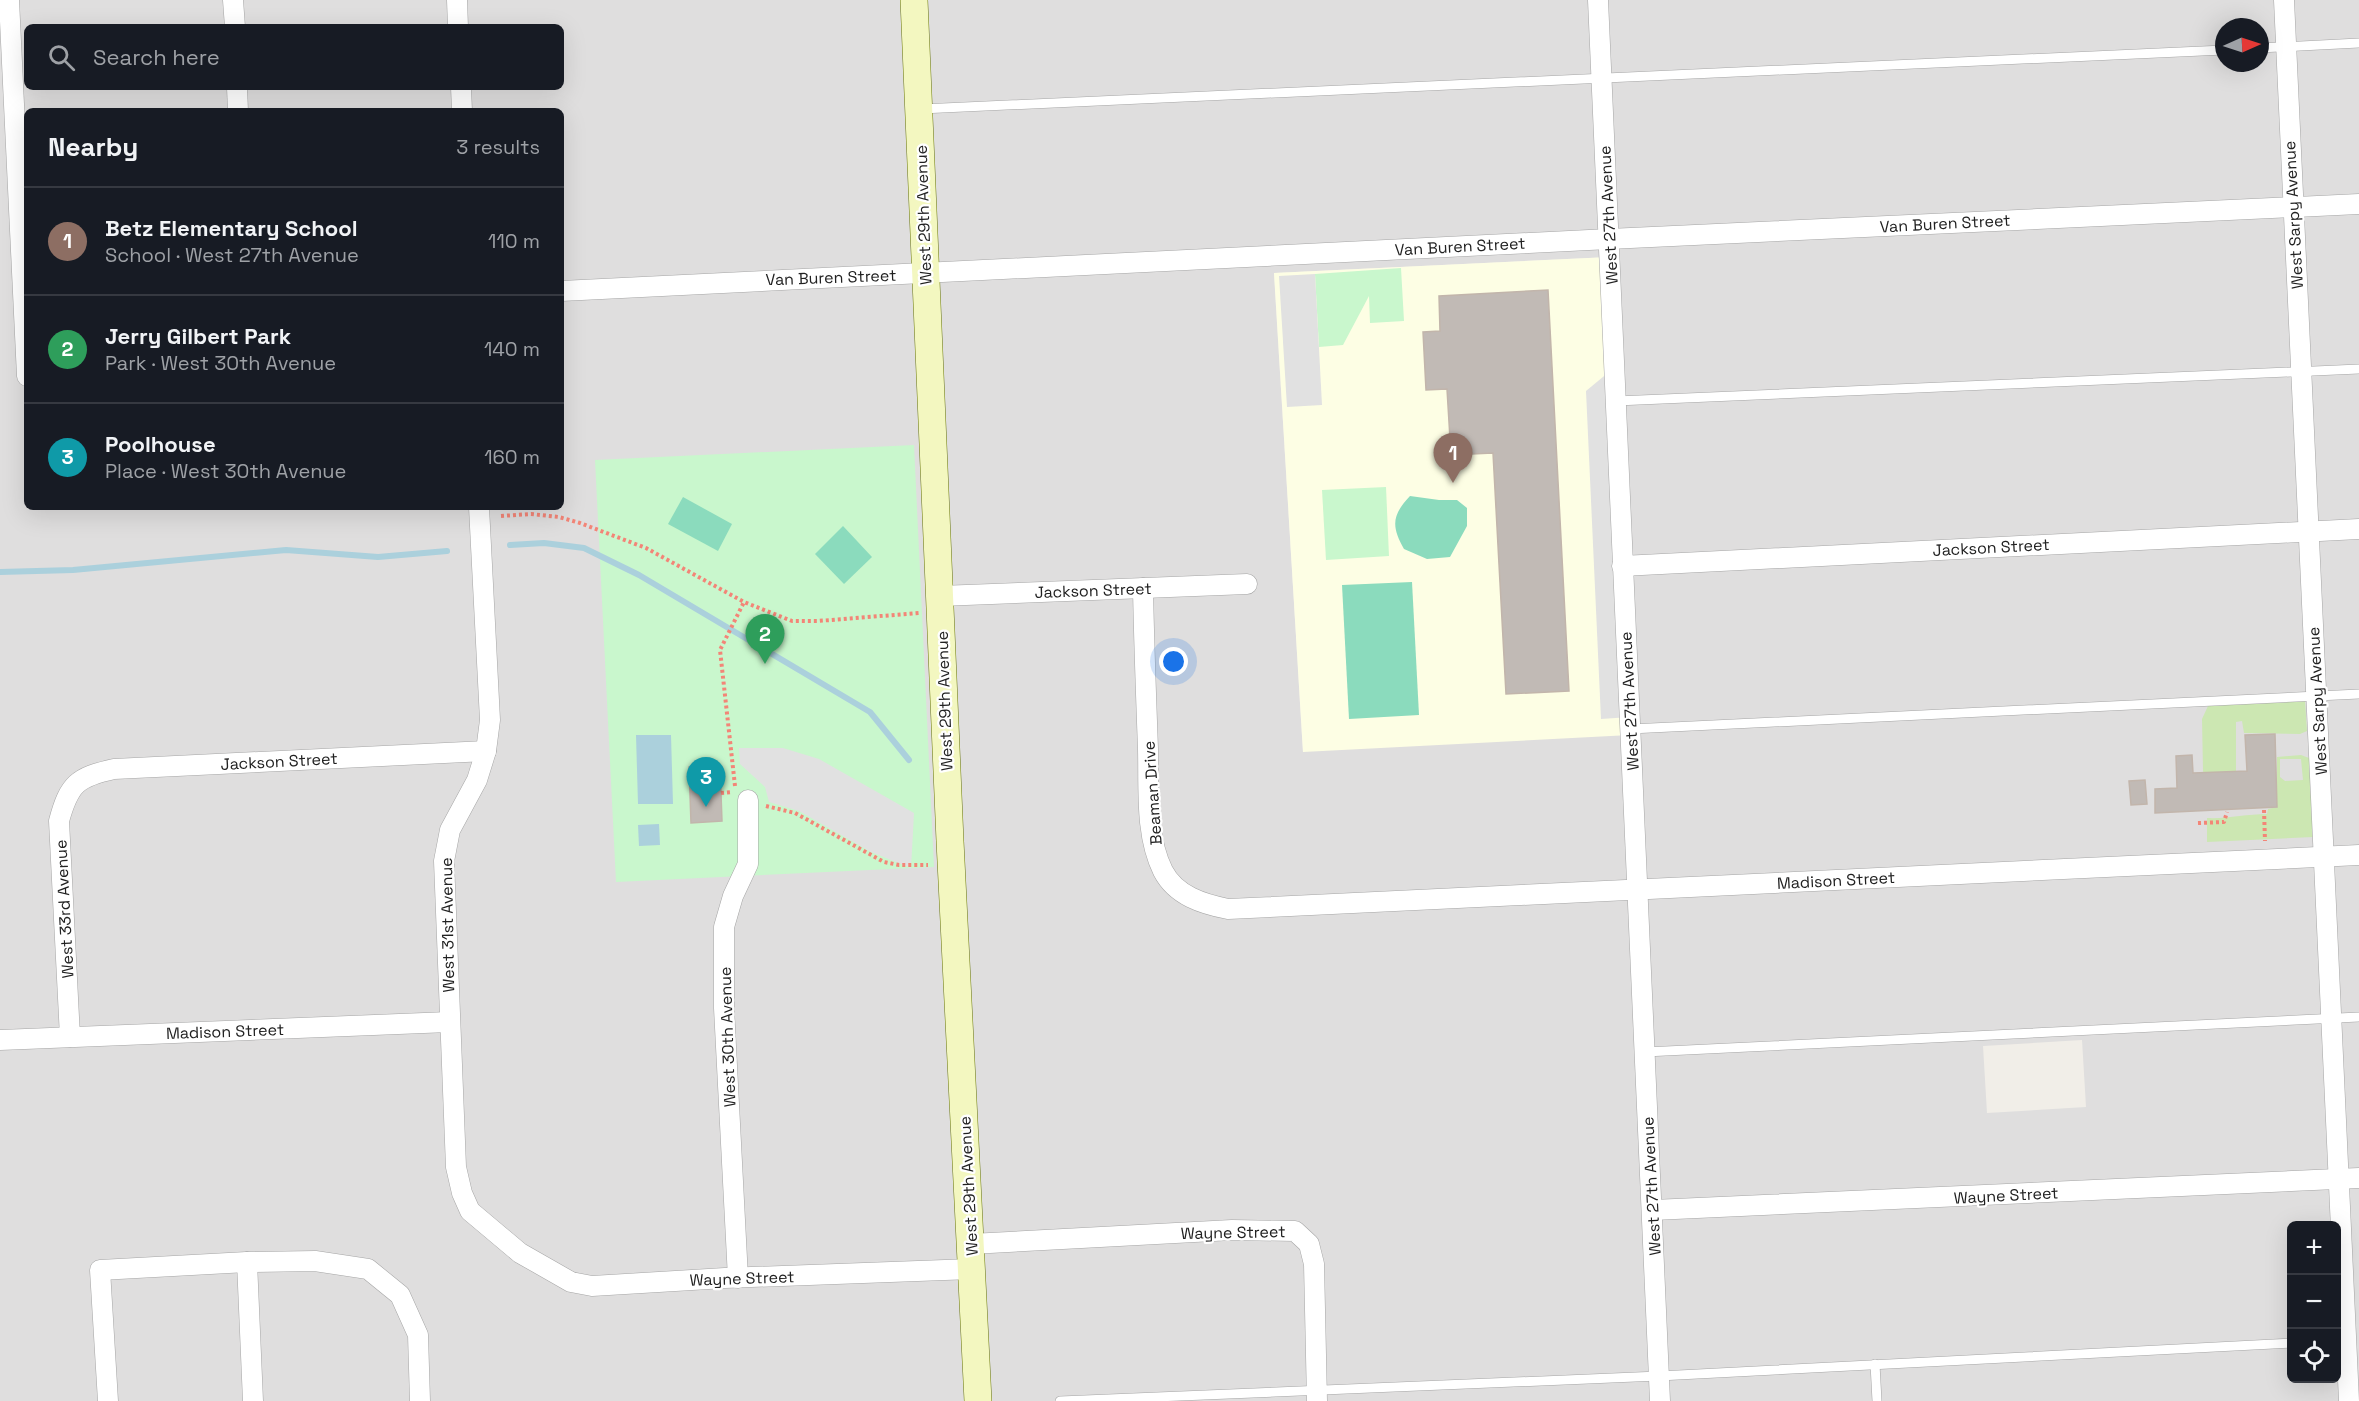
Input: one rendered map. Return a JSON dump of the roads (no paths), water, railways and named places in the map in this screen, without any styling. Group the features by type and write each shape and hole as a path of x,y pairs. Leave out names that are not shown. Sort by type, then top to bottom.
{"street":[{"path":"9,0 24,313"},
{"path":"233,0 234,24"},
{"path":"457,0 458,24"},
{"name":"West 29th Avenue","path":"914,0 950,841 978,1401"},
{"name":"West 27th Avenue","path":"1598,0 1660,1401"},
{"name":"West Sarpy Avenue","path":"2284,0 2349,1401"},
{"path":"237,90 238,108"},
{"path":"461,90 462,108"},
{"name":"Van Buren Street","path":"564,291 2359,204"},
{"name":"West 31st Avenue","path":"479,510 490,720 486,751 477,780 450,830 444,861 456,1167 462,1193 470,1211 520,1253"},
{"name":"Jackson Street","path":"1622,566 2359,529"},
{"name":"Jackson Street","path":"940,604 1143,588 1247,584"},
{"name":"Beaman Drive","path":"1143,588 1150,805 1153,844 1164,873 1182,892 1204,904 1228,909 1312,904"},
{"name":"Jackson Street","path":"75,785 89,774 114,769 486,751"},
{"name":"West 33rd Avenue","path":"70,1037 59,821 66,798 75,785"},
{"name":"West 30th Avenue","path":"738,1278 724,1008 724,927 733,896 748,864 748,800"},
{"name":"Madison Street","path":"1312,904 2359,855"},
{"name":"Madison Street","path":"0,1040 449,1022"},
{"name":"Wayne Street","path":"1653,1210 2359,1178"},
{"name":"Wayne Street","path":"520,1253 571,1282 592,1286 738,1278 1232,1230 1295,1231 1309,1244 1314,1264 1317,1395"},
{"path":"108,1401 100,1270 247,1262 315,1261 368,1269 400,1295 417,1335 420,1401"},
{"path":"247,1262 253,1401"}],"lane":[{"path":"2269,48 2359,43"},
{"path":"919,109 2215,50"},
{"path":"1616,401 2359,369"},
{"path":"1630,729 2359,694"},
{"path":"1645,1052 2359,1017"},
{"path":"1060,1401 1317,1395 2287,1342"},
{"path":"1875,1364 1877,1401"}],"water":[{"path":"636,735 671,735 673,804 638,804"},
{"path":"659,824 660,845 639,846 638,825"}],"waterway":[{"path":"510,545 544,543 584,548 639,575 870,712 909,760"},
{"path":"0,572 73,570 286,550 378,557 447,551"}],"place":[{"name":"Betz Elementary School","path":"1453,483"},
{"name":"Jerry Gilbert Park","path":"765,664"},
{"name":"Poolhouse","path":"706,807"}]}
